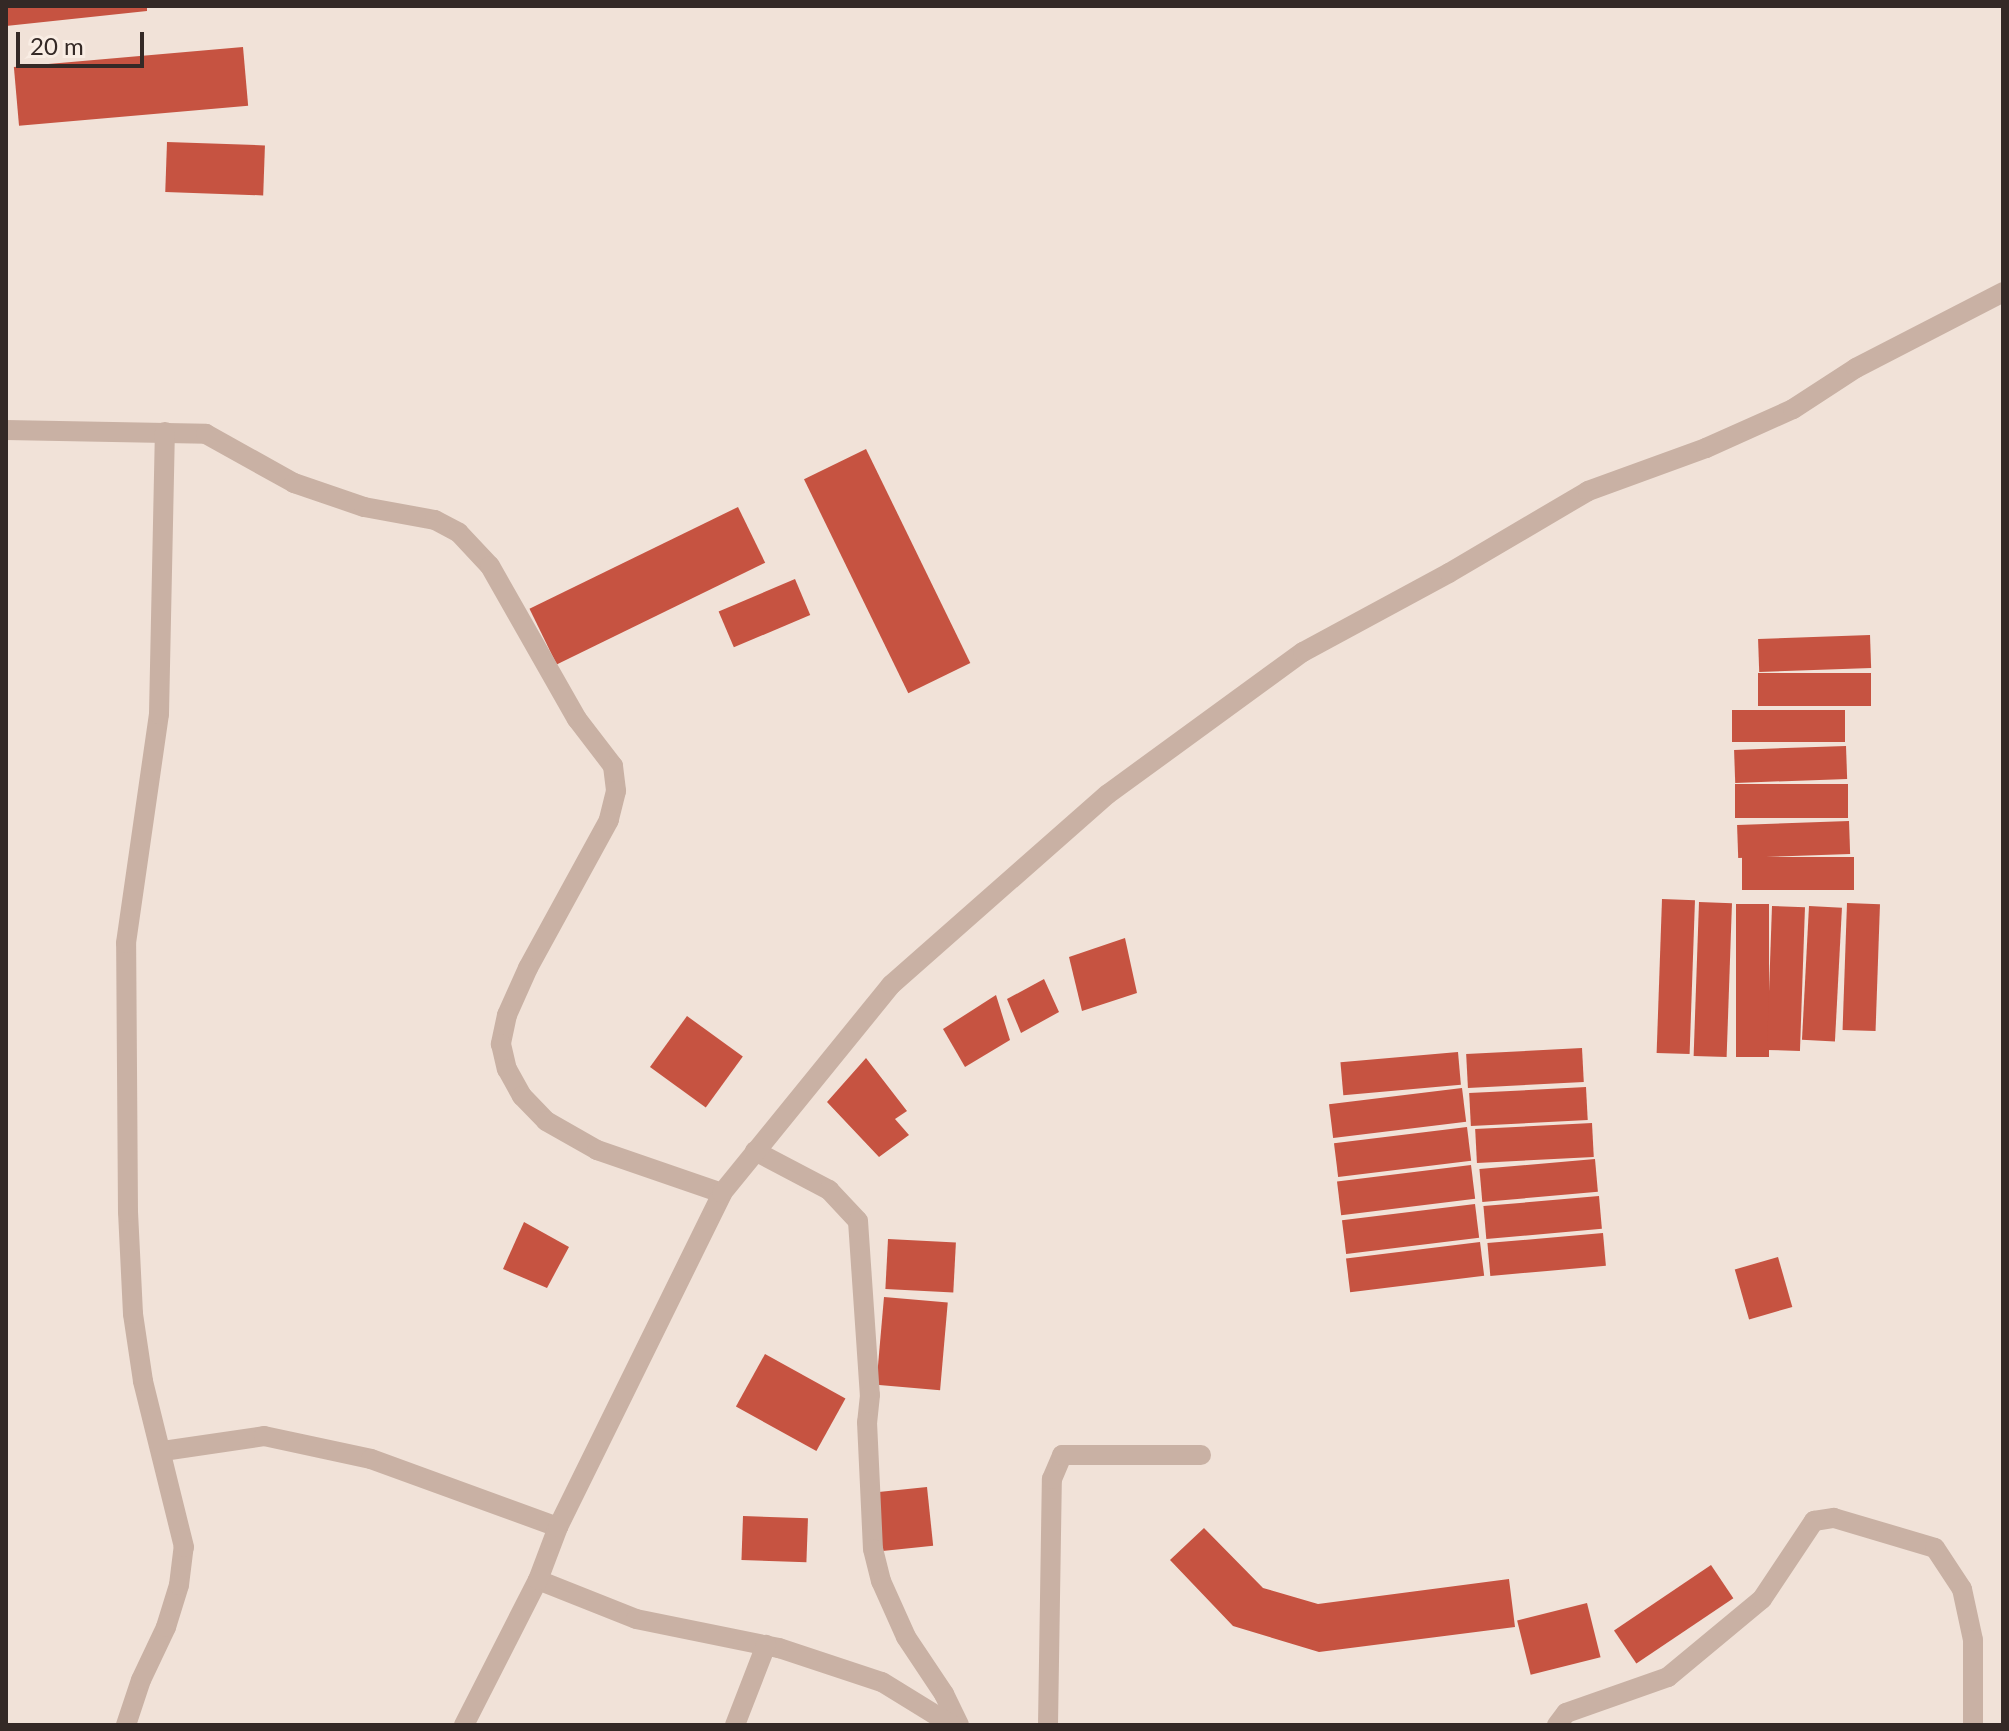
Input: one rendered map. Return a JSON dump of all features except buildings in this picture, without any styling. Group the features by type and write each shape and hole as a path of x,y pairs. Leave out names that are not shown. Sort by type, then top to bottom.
{"street":[{"path":"464,1725 538,1580 558,1527 722,1193 891,985 1108,794 1303,652 1588,491 1706,448 1793,409 1856,368 2003,292"},
{"path":"6,430 206,434 294,483 364,507 435,520 459,533 490,566 577,719 613,766 616,791 609,820 528,968 507,1015 501,1044 507,1069 522,1096 546,1121 597,1150 722,1193"},
{"path":"126,1725 141,1680 166,1627 179,1585 184,1547 163,1451 143,1381 133,1314 125,1007 126,943 159,714 165,432"},
{"path":"755,1151 829,1190 858,1221 870,1395 867,1422 873,1549 881,1581 906,1637 944,1694 959,1725"},
{"path":"163,1451 264,1436 371,1459 558,1527"},
{"path":"1048,1725 1052,1479 1062,1455 1201,1455"},
{"path":"1557,1725 1566,1713 1668,1677 1762,1599 1814,1521 1834,1518 1935,1548 1962,1589 1973,1640 1973,1725"},
{"path":"538,1580 636,1619 766,1645 882,1682 952,1725"},
{"path":"735,1725 766,1645"}]}
